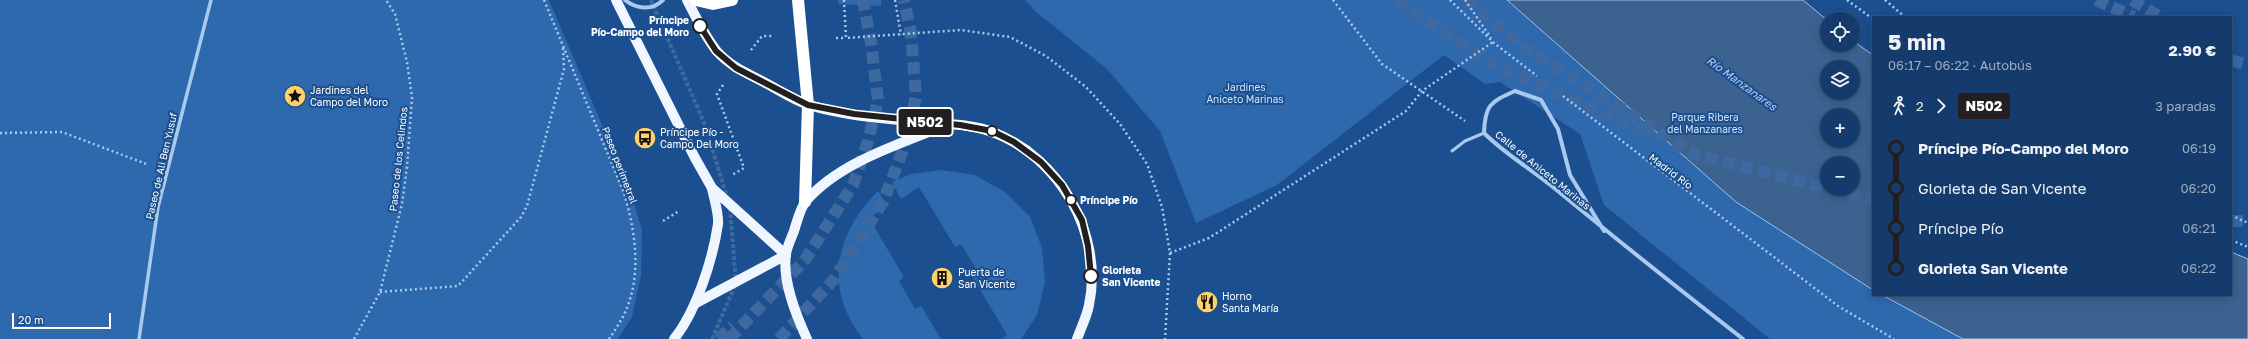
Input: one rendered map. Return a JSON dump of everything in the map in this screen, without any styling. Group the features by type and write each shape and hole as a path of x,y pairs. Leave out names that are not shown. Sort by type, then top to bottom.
{"highway":[{"path":"696,0 713,4 732,0"},
{"path":"798,0 808,105 805,202"}],"main road":[{"path":"616,0 695,158 712,188 786,255"},
{"path":"687,0 700,26 716,51 736,68 808,105 854,114 992,131 1014,142 1041,162 1062,185 1082,220 1089,253 1091,276 1089,305 1077,339"},
{"path":"806,339 796,314 788,283 786,255 805,202 824,184 842,172 868,158 946,125"},
{"path":"674,339 681,330 696,303 718,223 712,188"},
{"path":"696,303 786,255"}],"street":[{"name":"Paseo de Ali Ben Yusuf","path":"139,339 158,207 211,0"},
{"path":"625,0 634,7 647,8 663,0"},
{"name":"Calle de Aniceto Marinas","path":"1604,230 1570,175 1558,129 1541,100 1515,91 1492,101 1485,114 1484,133 1497,145 1552,186 1604,230 1743,339"}],"lane":[{"path":"1452,151 1465,141 1484,133"}],"path":[{"name":"Paseo de los Celindos","path":"354,339 380,292 402,204 412,97 407,62 394,14 386,0"},
{"name":"Paseo perimetral","path":"544,0 624,193 634,225 636,252 634,283 626,310 609,339"},
{"path":"844,0 846,38"},
{"path":"895,0 901,35"},
{"path":"1333,0 1382,64 1484,133"},
{"path":"1450,0 1494,43 1543,81"},
{"path":"1465,0 1494,43"},
{"path":"1847,0 1872,18"},
{"path":"1884,0 1904,16"},
{"path":"836,38 961,30 1010,37 1046,56 1086,86 1120,124 1147,164 1162,207 1170,253 1164,339"},
{"path":"749,52 762,36 772,36"},
{"path":"1170,253 1216,234 1406,111 1422,92 1494,43"},
{"path":"380,292 458,286 521,217 527,206 564,69 563,46"},
{"path":"726,82 717,94 744,168 730,176"},
{"name":"Madrid Río","path":"1561,95 1838,306 1894,339"},
{"path":"0,133 62,132 167,172"},
{"path":"663,221 679,211"},
{"path":"2232,216 2248,224"},
{"path":"2232,240 2248,247"}],"green space":[{"name":"Jardines del Campo del Moro","path":"0,0 549,0 630,191 642,230 641,275 632,317 618,339 0,339"},
{"path":"838,0 881,0 881,6 838,4"},
{"name":"Parque Ribera del Manzanares","path":"1025,0 1507,0 1512,6 1520,0 1803,0 1820,14 1820,52 1860,52 1860,46 1872,54 1872,296 2231,296 2248,339 1770,339 1604,205 1580,134 1500,82 1485,84 1444,55 1277,185 1196,223 1160,131 1107,69 1035,11"},
{"path":"941,170 975,175 1005,192 1030,217 1042,248 1045,282 1037,315 1021,339 1002,339 1007,335 972,276 978,272 961,244 955,247 919,187 901,199 892,182 911,174"},
{"path":"878,191 888,206 869,218 904,277 899,281 915,309 921,306 941,339 863,339 850,320 842,300 839,281 839,262 844,243 852,225 863,208"}],"water":[{"name":"Río Manzanares","path":"1507,0 1803,0 1820,14 1820,52 1860,52 1860,46 1872,54 1872,289 1736,202"},
{"path":"2232,252 2248,259 2248,339 1963,339 1884,296 2232,296"}],"tunnel":[{"path":"651,0 705,125 727,197"},
{"path":"729,339 805,260 853,185 868,141 878,100 871,43 863,0"},
{"path":"779,339 835,278 883,202 905,145 916,96 911,33 904,0"},
{"path":"1397,0 1491,63 1653,136"},
{"path":"1466,0 1527,49 1693,154 1820,186"},
{"path":"2096,0 2132,16"},
{"path":"2132,0 2158,16"},
{"path":"2232,60 2248,65"},
{"path":"1860,196 1872,199"},
{"path":"712,339 736,283 730,208"},
{"path":"2232,221 2248,221"},
{"path":"718,339 733,326"}],"bus line":[{"name":"N502","path":"700,26 716,51 736,68 808,105 854,114 946,125 960,125 992,131 1014,142 1041,162 1062,185 1082,220 1088,246 1091,276"}],"place":[{"name":"Príncipe Pío-Campo del Moro","path":"700,26"},
{"name":"Jardines del Campo del Moro","path":"295,96"},
{"name":"Príncipe Pío - Campo Del Moro","path":"645,138"},
{"name":"Príncipe Pío","path":"1071,200"},
{"name":"Glorieta San Vicente","path":"1091,276"},
{"name":"Puerta de San Vicente","path":"942,278"},
{"name":"Horno Santa María","path":"1207,302"}],"park label":[{"name":"Jardines Aniceto Marinas","path":"1245,92"}]}
